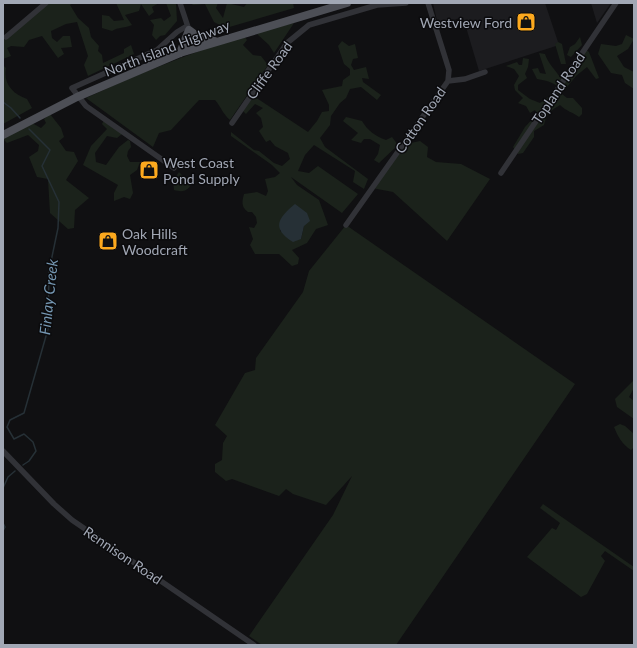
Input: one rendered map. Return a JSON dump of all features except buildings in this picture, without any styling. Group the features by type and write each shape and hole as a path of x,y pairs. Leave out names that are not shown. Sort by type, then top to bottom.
{"main road":[{"name":"North Island Highway","path":"3,135 77,97 180,53 347,3"},
{"path":"180,53 188,28 197,36 216,41"}],"street":[{"path":"6,37 46,3"},
{"path":"180,3 195,48"},
{"name":"Cliffe Road","path":"232,123 287,43 298,32 309,25 377,5 406,3"},
{"name":"Cotton Road","path":"346,225 448,81 449,70 428,3"},
{"name":"Topland Road","path":"501,173 616,3"},
{"path":"174,168 86,106 77,97 72,88 157,50 177,32 188,28"},
{"path":"448,81 465,79 485,72"},
{"name":"Rennison Road","path":"3,451 54,504 72,520 254,645"}],"shaded area":[{"path":"47,3 72,3 70,5 78,18 89,28 91,37 99,46 98,51 102,55 103,63 124,53 124,49 131,45 134,54 88,76 84,65 88,56 77,22 66,24 51,31 52,38 57,42 63,36 70,36 72,47 61,48 64,54 58,58 42,36 29,40 24,47 11,46 7,48 11,56 3,59 3,40"},
{"path":"116,3 159,3 152,7 154,12 149,16 141,4 139,11 125,15 132,25 112,31 102,28 102,15 109,16 114,21 124,20"},
{"path":"166,3 176,3 177,21 165,35 160,36 156,40 152,35 154,25 150,20 161,18 164,21 171,16"},
{"path":"191,3 218,3 216,8 223,18 227,3 244,7 247,3 293,3 294,8 226,28 214,22 205,4 193,5"},
{"path":"433,3 545,3 559,45 479,71 463,17 438,25"},
{"path":"591,3 611,3 597,23"},
{"path":"294,23 274,53 269,45 257,34 272,28"},
{"path":"626,35 634,39 628,49 617,56 624,67 634,72 634,89 625,83 622,75 611,73 598,54 601,44 616,46 622,44"},
{"path":"244,36 247,40 243,45 253,55 261,56 268,65 230,120 215,100 199,100 171,130 159,133 153,147 86,98 164,64"},
{"path":"580,37 582,45 571,57 567,55 570,47 575,44"},
{"path":"342,41 349,46 355,44 358,58 353,59 351,65 354,70 366,67 369,79 362,78 363,82 381,95 377,100 361,87 350,89 346,98 340,103 331,116 330,125 320,138 325,147 368,179 364,189 353,182 355,171 314,145 305,155 298,171 309,173 318,166 358,194 342,213 291,177 297,185 319,200 328,225 316,229 307,243 292,250 299,258 298,264 292,266 279,254 255,254 250,245 253,239 249,227 254,228 257,223 256,217 252,212 248,212 243,206 244,194 257,192 266,196 268,191 265,179 275,177 280,173 272,165 231,136 231,132 254,150 259,151 274,163 282,166 290,159 288,153 275,146 270,140 266,142 259,131 263,127 261,118 256,113 263,108 255,104 246,114 242,110 250,99 255,97 308,132 322,112 329,111 329,105 322,90 342,86 343,80 350,75 350,69 344,64 338,46","holes":["281,226 304,226 301,239 280,231"]},
{"path":"558,42 562,44 566,64 561,64 555,44"},
{"path":"584,48 589,52 599,78 596,79 587,67 576,76 563,92 558,86 552,83 537,79 532,69 538,68 540,73 546,74 539,53 545,54 548,61 561,79"},
{"path":"523,58 529,59 525,74 527,78 518,85 518,90 530,99 540,103 551,95 562,94 567,98 573,98 582,108 582,114 579,117 560,105 548,116 544,125 534,131 534,137 523,153 518,154 513,147 525,127 537,114 535,110 530,113 526,106 518,103 523,98 515,90 514,85 519,76 514,69 506,66 517,62 519,65 522,65"},
{"path":"3,65 6,68 5,73 7,83 13,91 27,99 32,108 3,124"},
{"path":"50,114 61,128 64,137 59,141 66,151 74,152 78,161 66,180 89,198 75,210 74,228 68,229 50,213 48,179 37,177 29,157 38,151 39,145 28,135 7,143 3,139 32,123 41,128 46,123 44,119"},
{"path":"346,117 362,121 364,125 375,135 386,140 392,137 398,145 379,163 374,160 378,154 380,145 370,139 364,139 361,143 351,140 358,133 343,121"},
{"path":"104,120 122,134 117,138 107,136 95,153 96,162 106,165 119,147 128,140 130,141 131,147 127,156 130,162 140,162 137,170 130,175 133,193 130,199 124,197 114,201 114,193 118,185 83,165 91,146 107,129 102,124"},
{"path":"420,141 428,147 427,157 436,162 461,164 490,179 447,241 393,192 372,188 402,145"},
{"path":"179,172 191,185 184,191 174,190 173,181"},
{"path":"295,204 307,213 310,221 304,226 301,239 293,242 286,237 279,228 279,223 284,214"},
{"path":"346,225 575,384 396,645 262,645 249,636 333,515 352,476 326,505 293,494 286,489 279,496 232,479 226,481 215,472 215,464 222,460 223,443 227,436 215,425 245,373 255,370 256,358 303,292 309,271"},
{"path":"634,380 634,388 629,397 634,401 634,419 617,407 615,399"},
{"path":"620,424 625,426 634,434 634,447 631,450 623,443 614,427"},
{"path":"543,504 634,567 634,571 605,551 601,556 605,561 587,594 581,597 527,557 552,528 556,530 560,523 540,508"}],"waterway":[{"name":"Finlay Creek","path":"3,102 20,118"},
{"name":"Finlay Creek","path":"23,465 29,461 36,451 33,442 24,434 14,439 7,427 10,420 24,413 48,329 49,271 58,228 59,202 42,166 50,150 29,129"},
{"name":"Finlay Creek","path":"3,488 8,477 15,471"},
{"name":"Finlay Creek","path":"3,523 5,527 3,531"}],"place":[{"name":"Westview Ford","path":"526,22"},
{"name":"West Coast Pond Supply","path":"149,170"},
{"name":"Oak Hills Woodcraft","path":"108,241"}]}
